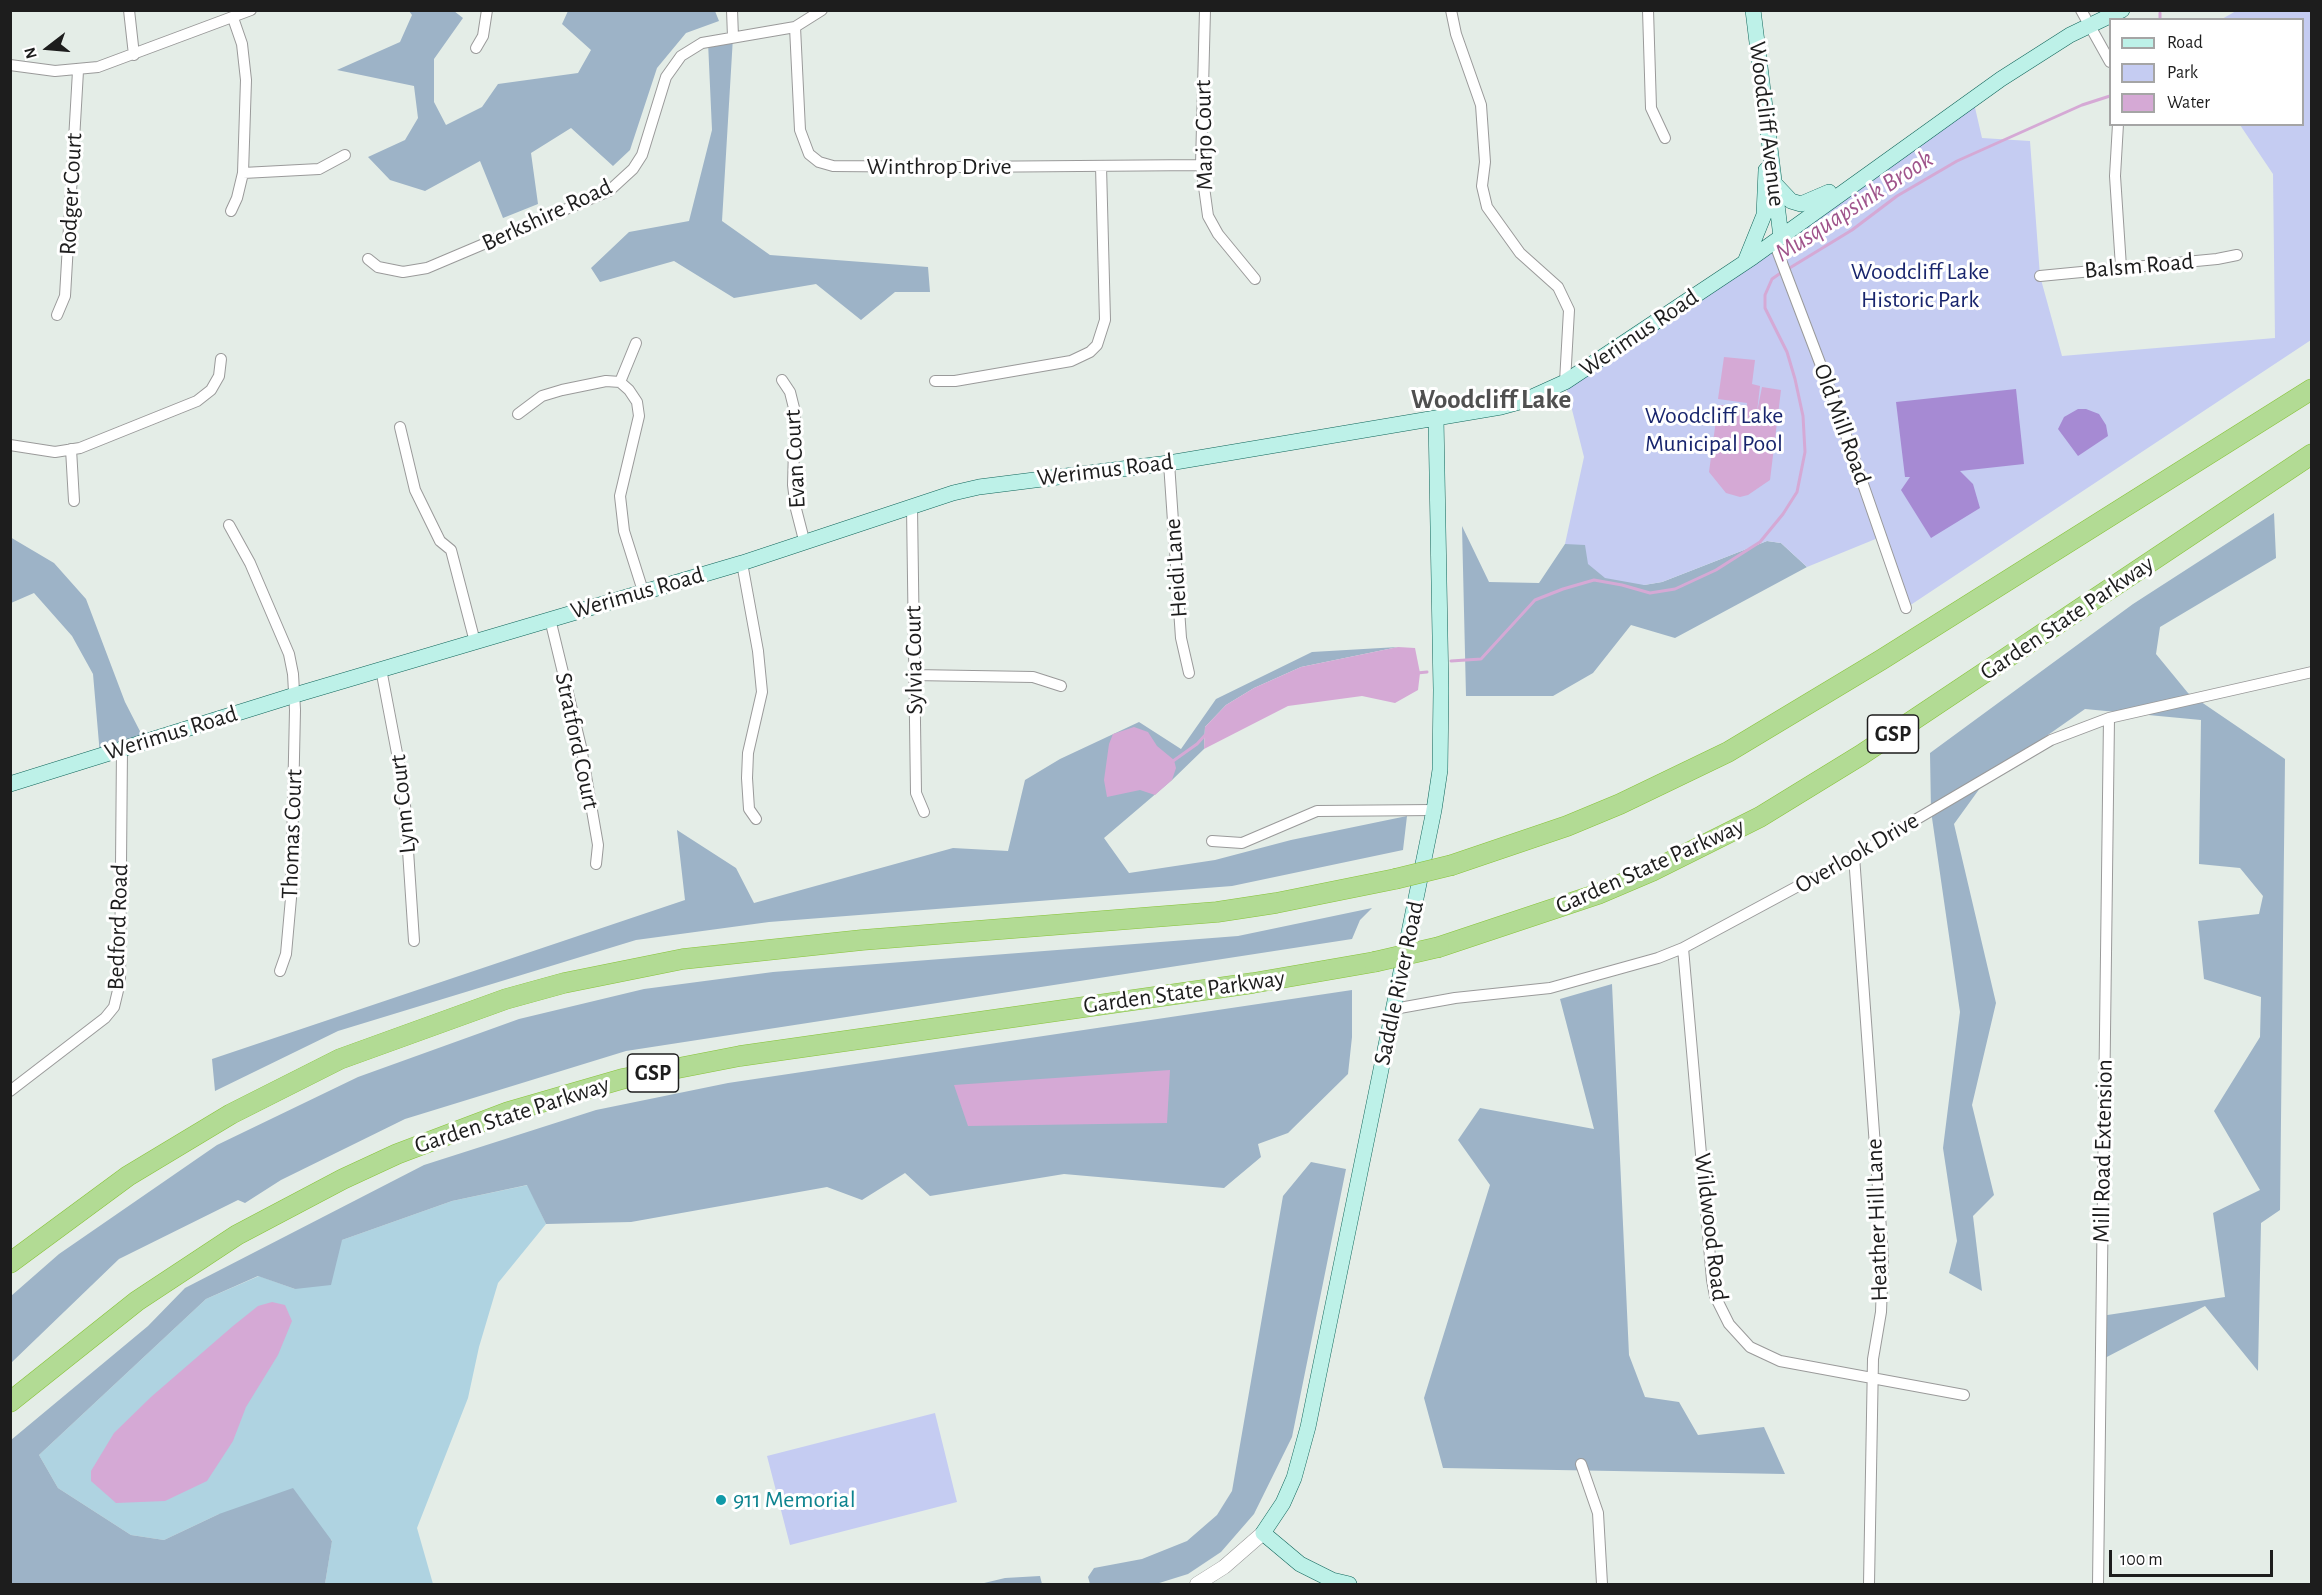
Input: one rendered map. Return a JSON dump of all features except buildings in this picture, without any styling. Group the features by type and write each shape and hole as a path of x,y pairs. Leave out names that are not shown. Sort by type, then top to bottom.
{"highway":[{"path":"10,1263 128,1176 231,1114 340,1059 506,999 623,970 717,954 862,940 1217,912 1276,903 1395,879 1452,864 1610,809 1728,752 1881,660 2312,389"},
{"name":"Garden State Parkway","path":"10,1402 118,1315 237,1235 343,1179 397,1154 508,1112 622,1079 740,1056 1253,983 1374,962 1439,947 1598,894 1652,871 1760,817 1891,735 2312,454"}],"main road":[{"name":"Woodcliff Avenue","path":"1753,10 1775,184 1778,240"},
{"name":"Werimus Road","path":"10,783 381,669 742,562 804,540 979,487 1169,463 1523,401 1565,382 1745,263 2001,79 2089,24 2122,10"},
{"path":"1745,263 1764,215 1764,182 1771,159"},
{"path":"1775,184 1791,201 1801,204 1862,177"},
{"name":"Saddle River Road","path":"1263,1533 1283,1503 1306,1437 1434,810 1440,770 1441,690 1436,418"},
{"path":"1263,1533 1300,1564 1332,1580 1349,1584"}],"street":[{"path":"129,10 134,55"},
{"path":"10,65 55,71 78,71 134,55 251,10"},
{"path":"476,48 483,36 487,10"},
{"path":"732,10 734,38"},
{"name":"Berkshire Road","path":"368,259 378,267 402,272 427,268 609,191 633,169 642,155 666,77 673,65 690,49 702,43 795,27 822,10"},
{"name":"Marjo Court","path":"1205,10 1201,165 1208,216 1218,234 1256,279"},
{"path":"1451,10 1456,34 1481,105 1485,162 1482,186 1487,207 1520,253 1558,287 1569,310 1565,382"},
{"path":"1648,10 1651,108 1665,138"},
{"path":"2081,10 2109,60"},
{"path":"231,211 237,198 243,172 246,80 242,44 233,18"},
{"name":"Winthrop Drive","path":"795,27 800,130 809,154 819,162 833,166 1201,165"},
{"name":"Rodger Court","path":"57,315 65,296 78,71"},
{"path":"2118,126 2115,176 2121,267"},
{"path":"243,172 319,169 345,155"},
{"path":"935,381 955,381 1071,361 1090,352 1097,345 1105,320 1101,166"},
{"name":"Old Mill Road","path":"1778,240 1782,263 1831,392 1906,608"},
{"name":"Balsm Road","path":"2040,276 2217,259 2237,255"},
{"path":"620,382 636,343"},
{"path":"10,445 55,452 70,449 197,401 211,390 219,376 221,359"},
{"name":"Evan Court","path":"782,380 790,392 795,412 793,485 804,540"},
{"path":"519,414 542,396 606,381 620,382 637,402 639,416 621,496 624,531 643,591"},
{"path":"400,427 415,490 440,541 451,550 475,642"},
{"path":"70,449 74,501"},
{"name":"Heidi Lane","path":"1169,463 1181,638 1189,673"},
{"name":"Sylvia Court","path":"912,507 916,793 924,812"},
{"name":"Thomas Court","path":"229,525 250,563 290,654 295,695 291,898 286,954 280,971"},
{"path":"742,562 762,692 748,753 749,809 756,819"},
{"name":"Stratford Court","path":"550,619 581,747 598,845 596,864"},
{"name":"Lynn Court","path":"381,669 404,790 414,941"},
{"name":"Overlook Drive","path":"1394,1009 1455,998 1556,987 1586,980 1683,948 1854,856 2051,740 2109,718 2312,672"},
{"path":"913,675 1033,677 1061,686"},
{"name":"Mill Road Extension","path":"2098,1584 2109,718"},
{"name":"Bedford Road","path":"10,1091 105,1018 114,1007 120,982 122,748"},
{"path":"1212,841 1242,843 1317,811 1434,810"},
{"name":"Heather Hill Lane","path":"1854,856 1883,1257 1883,1283 1873,1359 1869,1584"},
{"name":"Wildwood Road","path":"1683,948 1712,1280 1721,1312 1738,1336 1765,1355 1780,1361 1964,1395"},
{"path":"1581,1464 1598,1513 1601,1534 1602,1584"},
{"path":"1197,1584 1224,1567 1263,1533"}],"shaded area":[{"path":"409,11 454,11 463,18 434,59 434,102 446,125 482,107 498,84 578,73 591,50 562,24 568,11 715,11 719,21 686,33 657,68 630,150 613,166 571,128 531,153 538,204 503,218 480,161 425,191 390,180 368,157 405,140 418,118 414,86 337,70 400,42 412,15"},
{"path":"733,37 722,221 770,255 928,267 930,292 895,292 861,320 816,284 734,298 674,261 600,282 591,268 629,232 689,221 712,130 708,42"},
{"path":"2016,389 2024,464 1960,471 1973,484 1980,508 1931,538 1901,490 1910,477 1905,477 1896,402"},
{"path":"2078,409 2086,409 2099,414 2106,425 2108,436 2078,456 2058,429 2064,417"},
{"path":"2274,513 2276,558 2160,627 2156,654 2188,693 2285,759 2280,1210 2261,1223 2258,1371 2205,1306 2101,1360 2101,1316 2225,1297 2213,1213 2260,1190 2214,1111 2260,1037 2261,997 2204,979 2198,921 2259,914 2263,896 2240,868 2199,864 2201,720 2085,709 1988,777 1954,824 1996,1003 1972,1105 1994,1195 1973,1216 1982,1291 1949,1273 1957,1241 1943,1148 1960,1012 1931,811 1930,753 2133,604"},
{"path":"1462,526 1489,582 1539,583 1565,544 1586,544 1644,585 1662,582 1767,541 1781,543 1807,567 1675,638 1631,625 1593,673 1553,696 1466,696"},
{"path":"10,537 54,563 86,599 125,702 145,741 100,755 93,674 72,636 34,593 11,603"},
{"path":"1398,647 1301,667 1254,688 1226,705 1205,727 1204,749 1172,780 1104,838 1129,873 1215,860 1291,840 1407,816 1403,850 1232,886 769,922 636,940 338,1031 215,1091 212,1059 685,900 677,830 736,868 754,903 953,848 1008,851 1025,780 1060,759 1139,722 1181,749 1216,699 1312,652"},
{"path":"1372,908 1360,920 1352,939 626,1051 405,1119 281,1180 245,1203 238,1200 119,1259 11,1363 11,1296 59,1254 217,1145 358,1077 519,1019 644,989 773,972 1238,936"},
{"path":"1612,984 1629,1355 1645,1397 1679,1402 1698,1435 1764,1427 1785,1474 1443,1468 1424,1398 1490,1185 1458,1140 1480,1108 1594,1129 1560,999"},
{"path":"1352,990 1352,1037 1348,1074 1288,1133 1258,1144 1261,1157 1224,1188 1064,1174 930,1196 905,1173 862,1200 827,1187 631,1222 546,1224 527,1185 452,1201 342,1240 331,1285 295,1289 258,1276 206,1299 39,1455 58,1488 131,1535 164,1540 219,1514 293,1488 332,1541 325,1584 11,1584 11,1440 148,1326 185,1288 424,1165 596,1110 728,1083"},
{"path":"1311,1162 1346,1169 1292,1437 1254,1514 1221,1552 1188,1574 1156,1584 1090,1584 1088,1577 1094,1568 1142,1559 1187,1541 1217,1515 1232,1491 1283,1196"},
{"path":"528,1185 546,1224 498,1283 479,1347 468,1398 417,1528 433,1584 325,1584 332,1540 219,1514 164,1540 131,1535 58,1488 39,1455 206,1299 259,1276 295,1289 342,1240 452,1201"},
{"path":"1040,1576 1042,1584 980,1584 1005,1578"}],"green space":[{"name":"Woodcliff Lake Historic Park","path":"2236,11 2311,11 2311,340 1909,606 1878,538 1807,567 1781,543 1767,541 1662,582 1644,585 1605,578 1588,564 1585,545 1565,544 1584,457 1565,382 1973,99 1982,138 2030,141 2040,276 2062,356 2275,338 2273,174 2241,126 2304,126 2304,18 2224,18"},
{"path":"935,1413 957,1502 790,1545 767,1456"}],"water":[{"path":"1724,357 1755,360 1752,384 1760,386 1757,412 1762,387 1781,390 1770,480 1748,495 1740,497 1726,493 1709,472 1718,405 1736,406 1737,409 1742,409 1742,415 1746,415 1747,403 1718,399"},
{"path":"1398,647 1415,648 1420,673 1418,690 1395,703 1362,696 1288,706 1204,749 1205,727 1226,705 1254,688 1301,667"},
{"path":"1134,727 1148,732 1157,746 1174,760 1176,768 1172,780 1155,795 1140,790 1107,797 1104,780 1109,744 1113,734"},
{"path":"1170,1070 1167,1123 968,1126 954,1085"},
{"path":"272,1302 285,1305 292,1321 278,1355 246,1407 233,1441 207,1481 165,1501 116,1503 91,1481 91,1471 114,1433 151,1397 233,1326 258,1306"}],"waterway":[{"name":"Musquapsink Brook","path":"2160,13 2160,18"},
{"name":"Musquapsink Brook","path":"1788,269 1852,230 1897,196 1957,161 2082,105 2109,96"},
{"name":"Musquapsink Brook","path":"1451,661 1481,659 1535,600 1563,589 1594,580 1650,593 1675,589 1716,570 1760,542 1783,514 1797,492 1805,452 1803,416 1795,379 1787,352 1765,308 1765,295 1772,279 1782,272"},
{"name":"Musquapsink Brook","path":"1417,673 1427,672"},
{"name":"Musquapsink Brook","path":"1173,761 1197,744 1207,733"}],"place":[{"name":"911 Memorial","path":"721,1500"}],"district":[{"name":"Woodcliff Lake","path":"1491,400"}],"park label":[{"name":"Woodcliff Lake Municipal Pool","path":"1714,430"}]}
